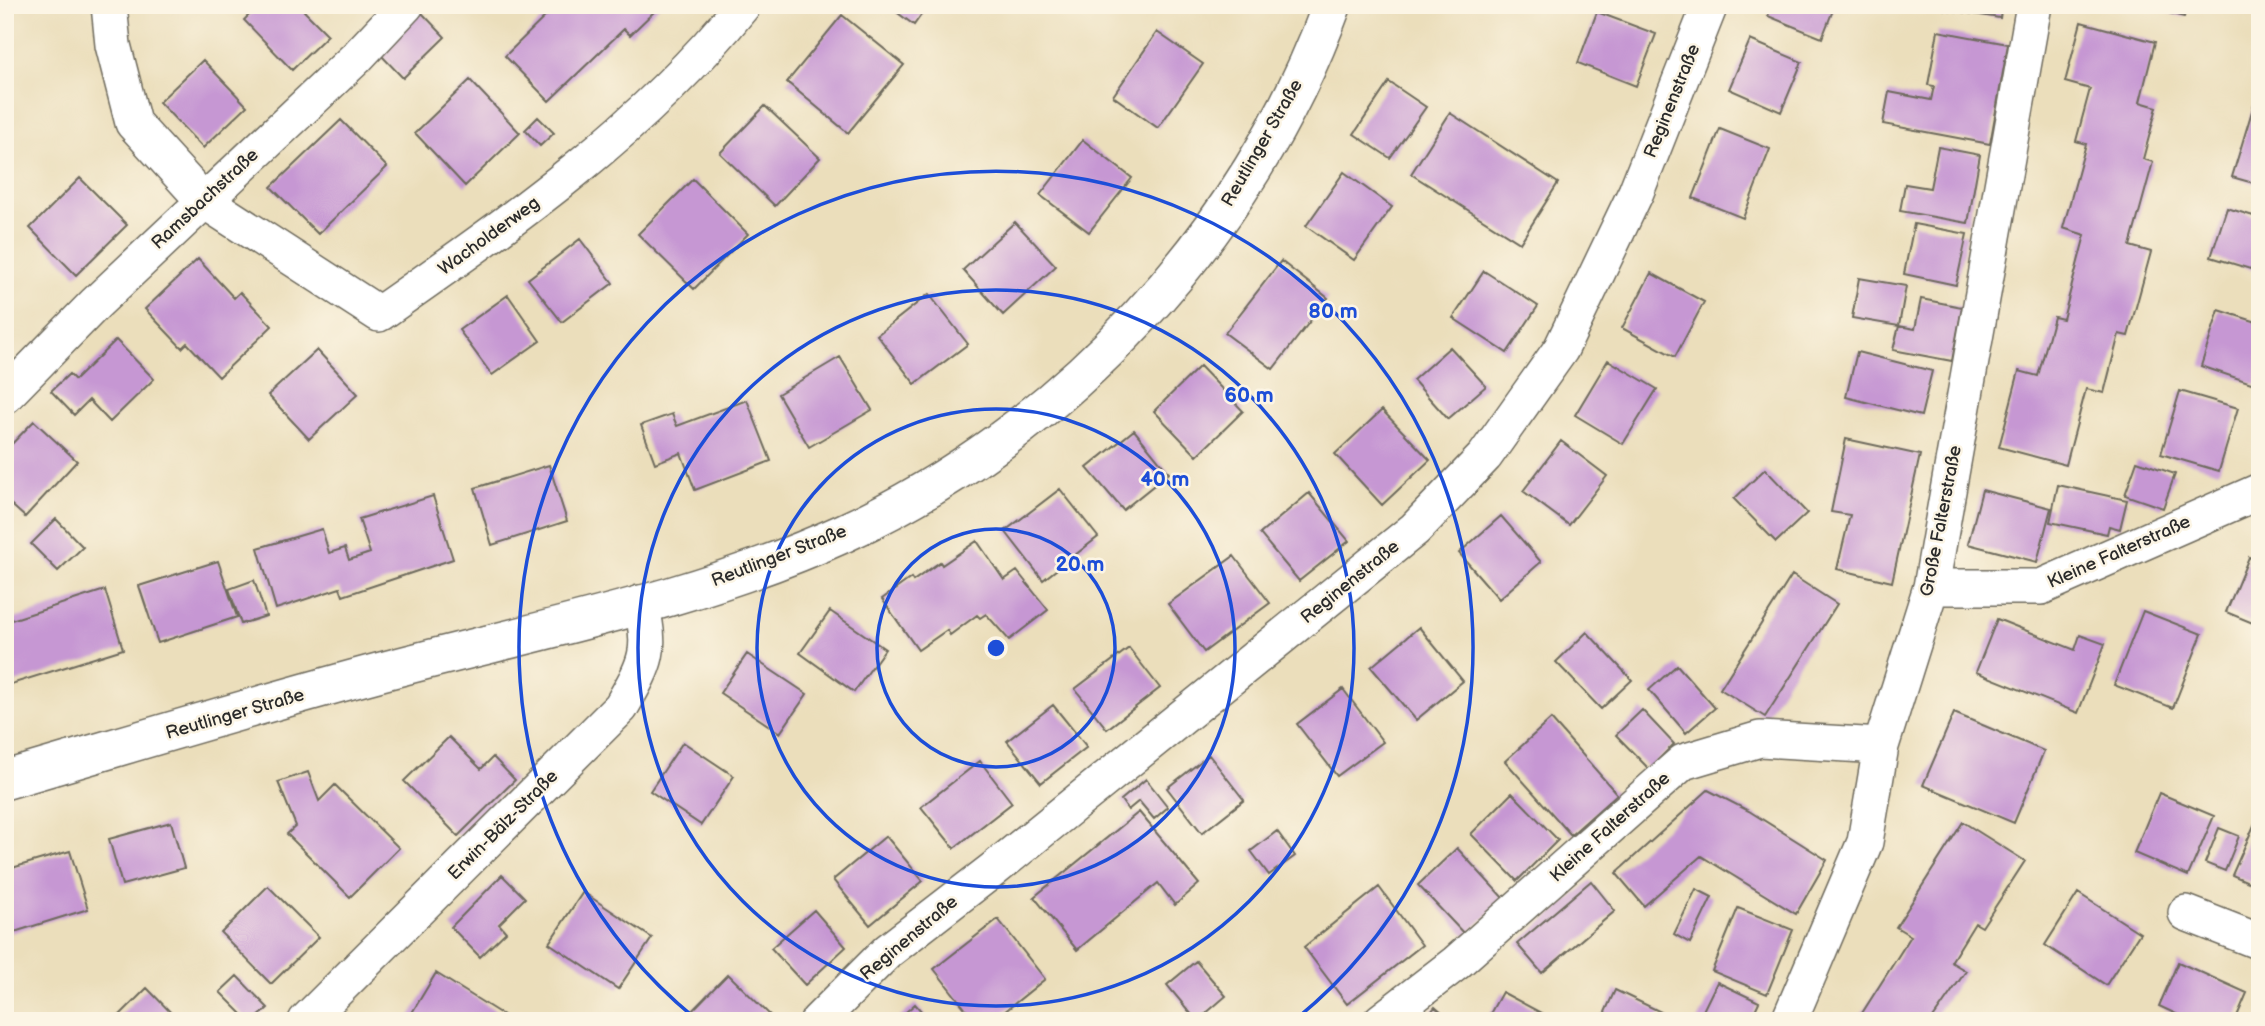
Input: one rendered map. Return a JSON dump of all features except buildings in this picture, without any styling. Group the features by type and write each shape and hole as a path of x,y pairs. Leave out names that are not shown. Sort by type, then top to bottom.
{"street":[{"path":"109,5 113,46 133,123 203,200"},
{"name":"Ramsbachstraße","path":"5,396 203,200 356,58 406,5"},
{"name":"Wacholderweg","path":"203,200 379,314 502,228 603,149 720,35 744,5"},
{"name":"Reutlinger Straße","path":"5,780 732,576 843,533 939,484 1025,422 1098,359 1174,278 1240,190 1295,89 1332,5"},
{"name":"Reginenstraße","path":"818,1021 888,951 1015,852 1415,529 1485,456 1562,349 1636,192 1710,5"},
{"name":"Große Falterstraße","path":"1789,1021 1865,842 1881,746 1931,587 2034,5"},
{"name":"Kleine Falterstraße","path":"1931,587 2041,587 2260,491"},
{"name":"Erwin-Bälz-Straße","path":"306,1021 621,707 644,666 649,632 640,603"},
{"name":"Kleine Falterstraße","path":"1381,1021 1456,963 1683,762 1760,739 1881,746"},
{"path":"2186,913 2260,942"}]}
